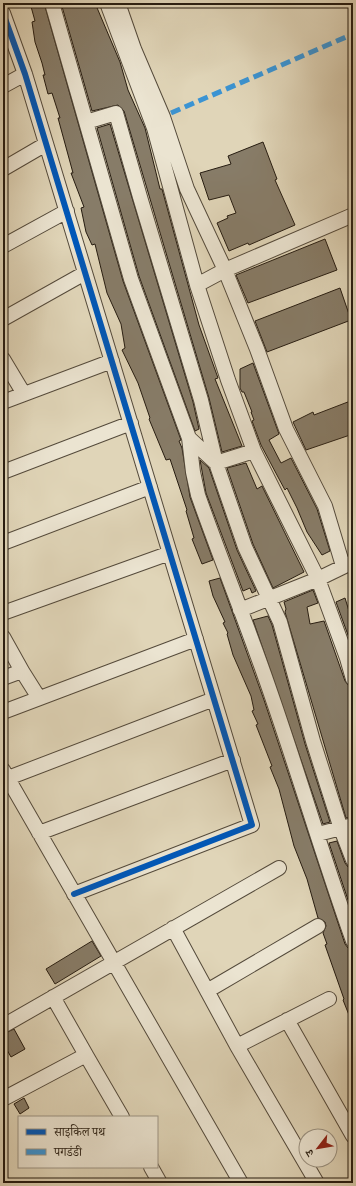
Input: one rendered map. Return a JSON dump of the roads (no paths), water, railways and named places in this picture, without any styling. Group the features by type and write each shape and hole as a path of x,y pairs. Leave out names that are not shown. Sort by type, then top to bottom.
{"street":[{"path":"52,3 131,279 189,438 193,472 198,495 272,697 318,834 327,868 353,941"},
{"path":"107,3 154,128 197,285 228,380 254,451 318,579 350,657 353,679"},
{"path":"118,3 134,49 163,117 187,189 225,270 258,349 286,429 325,506 348,564 318,579 240,610"},
{"path":"3,13 25,74 252,825 74,894"},
{"path":"3,86 25,74"},
{"path":"86,122 116,112 201,400 216,463 245,547 280,622 313,741 347,827 353,860"},
{"path":"3,169 46,144"},
{"path":"3,246 67,211"},
{"path":"197,285 225,270 353,215"},
{"path":"3,319 85,273"},
{"path":"3,359 24,394"},
{"path":"3,402 112,361"},
{"path":"3,472 131,423"},
{"path":"189,438 216,463"},
{"path":"216,463 254,451"},
{"path":"3,543 150,487"},
{"path":"3,613 170,553"},
{"path":"3,637 39,698"},
{"path":"3,712 196,639"},
{"path":"3,678 22,671"},
{"path":"214,699 5,774 112,962 241,1183"},
{"path":"39,833 233,760"},
{"path":"318,834 347,827"},
{"path":"3,1026 112,962 279,868"},
{"path":"207,990 318,926"},
{"path":"172,928 237,1046 317,1183"},
{"path":"53,997 121,1116"},
{"path":"237,1046 329,999"},
{"path":"286,1020 353,1136"},
{"path":"3,1099 86,1055"},
{"path":"152,1168 160,1183"}]}
